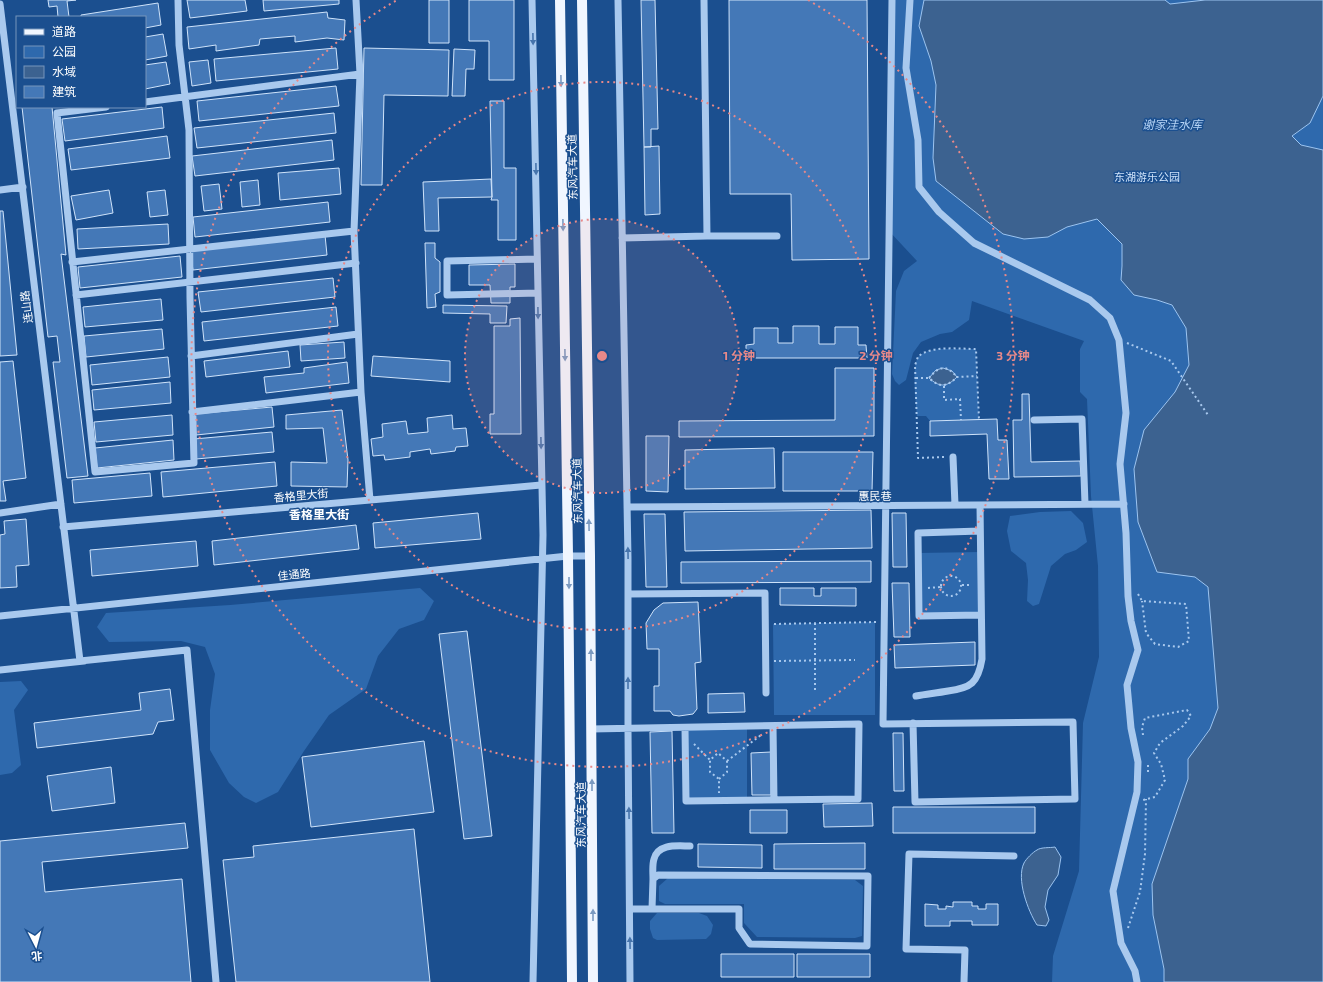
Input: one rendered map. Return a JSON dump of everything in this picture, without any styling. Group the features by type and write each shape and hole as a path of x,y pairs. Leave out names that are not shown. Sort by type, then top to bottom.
{"main road":[{"name":"东风汽车大道","path":"560,0 568,556 572,982"},
{"name":"东风汽车大道","path":"582,0 590,556 593,982"}],"street":[{"path":"98,108 57,113 95,472 194,463 191,356 189,130 179,45 178,0"},
{"path":"356,0 360,74 354,231 361,392 370,500"},
{"path":"532,0 542,485 542,559 533,982"},
{"path":"618,0 627,507 630,982"},
{"path":"704,0 707,236"},
{"path":"892,0 883,724 913,723 1073,722 1075,799 915,802 913,723"},
{"path":"910,0 906,68 918,140 919,187 939,212 974,244 1090,300 1110,318 1119,340 1126,413 1120,464 1131,621 1138,650 1127,685 1131,728 1138,762 1137,792 1113,891 1121,943 1135,971 1137,982"},
{"name":"连山路","path":"0,4 73,608 80,661 84,661"},
{"path":"146,102 360,74"},
{"path":"0,190 23,187"},
{"path":"72,262 354,231"},
{"path":"622,238 777,236"},
{"path":"537,259 447,261 447,295 538,293"},
{"path":"76,295 356,263"},
{"path":"191,356 358,334"},
{"path":"192,412 361,392"},
{"path":"1034,420 1082,419 1085,504"},
{"path":"953,457 955,505"},
{"name":"香格里大街","path":"63,527 542,485"},
{"path":"0,513 61,504"},
{"name":"惠民巷","path":"627,507 1124,504"},
{"path":"916,696 963,689 974,681 980,670 982,659 980,505"},
{"path":"980,531 918,532 919,616 981,615"},
{"name":"佳通路","path":"0,616 568,556 590,556"},
{"path":"628,594 765,592 766,693"},
{"path":"0,670 186,650 216,982"},
{"path":"591,729 685,731 773,726 859,724 858,799 686,801 685,731"},
{"path":"773,726 774,800"},
{"path":"652,909 654,859 657,852 666,847 690,846"},
{"path":"964,982 965,950 906,948 909,854 1014,856"},
{"path":"630,909 739,909 739,928 750,944 867,946 868,876 658,875 653,879"}],"path":[{"path":"1119,340 1172,361 1208,415"},
{"path":"953,457 918,458 915,365 918,357 926,352 940,349 976,349 979,420"},
{"path":"928,378 936,370 943,368 952,371 957,377"},
{"path":"916,378 928,378 936,384 944,386 952,382 957,377 977,376"},
{"path":"944,386 944,400 960,399 961,420"},
{"path":"952,576 958,578 962,585 960,592 952,597 943,594 940,588 945,578 952,576"},
{"path":"1128,577 1142,601 1146,634 1155,644 1178,646 1189,641 1186,604 1142,601"},
{"path":"919,589 940,588"},
{"path":"773,624 885,622"},
{"path":"815,623 815,692"},
{"path":"772,662 855,660"},
{"path":"1134,802 1155,797 1165,780 1161,764 1154,753 1160,743 1183,726 1191,716 1187,710 1145,718 1142,727 1144,741"},
{"path":"727,761 773,726"},
{"path":"685,731 710,760 710,772 719,779"},
{"path":"710,760 718,753 727,761 728,772 719,779"},
{"path":"1147,761 1149,767 1147,774"},
{"path":"719,779 719,801"},
{"path":"1121,943 1128,928 1140,892 1145,854 1146,794"}],"green space":[{"name":"谢家洼水库","path":"892,0 1323,0 1323,982 1052,982 1053,956 1079,871 1083,723 1099,657 1098,566 1091,496 1087,399 1080,392 1080,349 1084,341 972,301 969,320 952,332 940,334 921,342 913,353 906,380 899,385 895,381 892,374 896,291 904,271 917,261 889,231"},
{"path":"940,349 976,349 979,420 930,421 926,416 917,416 915,367 917,360 919,356 924,353"},
{"path":"1071,511 1083,523 1087,542 1076,550 1065,554 1051,566 1039,604 1033,606 1027,601 1028,580 1026,563 1011,551 1007,531 1010,516 1040,512"},
{"path":"980,552 981,615 919,616 918,553"},
{"path":"420,588 434,601 424,620 399,629 378,656 366,689 329,715 278,792 256,803 244,797 229,783 210,750 210,710 215,674 205,647 181,641 109,642 97,627 106,613 230,605"},
{"path":"875,622 875,715 774,715 773,624"},
{"path":"21,681 28,690 14,710 21,765 12,773 0,775 0,682"},
{"path":"747,726 747,800 686,801 685,728"},
{"path":"668,878 855,880 863,886 862,936 855,938 757,937 744,923 744,904 665,904 659,901 659,886"},
{"path":"657,913 699,913 707,916 713,925 711,934 706,939 657,940 653,938 650,929 650,921"}],"water":[{"name":"谢家洼水库","path":"924,0 1165,0 1170,4 1205,0 1323,0 1323,96 1310,123 1292,136 1301,145 1323,150 1323,982 1164,982 1164,969 1153,915 1152,884 1188,779 1188,759 1210,729 1218,708 1208,587 1195,577 1157,572 1138,522 1134,469 1144,430 1175,392 1189,365 1186,328 1172,305 1134,295 1121,280 1122,244 1097,219 1067,227 1048,237 1024,239 1003,234 936,181 933,158 936,85 931,61 919,26"},
{"path":"943,368 952,371 957,377 946,385 939,385 929,378 936,370"},
{"path":"1055,847 1061,857 1058,875 1048,890 1045,907 1049,920 1046,926 1037,925 1030,912 1024,895 1021,877 1022,870 1025,861 1035,851 1041,848"}],"building":[{"path":"48,0 76,0 67,1 69,16 58,16 57,6 49,7"},
{"path":"187,0 245,0 247,11 190,18"},
{"path":"263,0 339,0 339,4 264,11"},
{"path":"429,0 449,0 449,43 429,43"},
{"path":"469,0 514,0 514,80 489,80 489,41 469,41"},
{"path":"641,0 655,0 658,129 651,129 651,147 644,147"},
{"path":"729,0 867,0 869,259 792,260 791,194 730,194"},
{"path":"158,3 161,25 146,28 146,16 81,15"},
{"path":"327,12 328,18 345,20 344,40 327,38 295,42 295,36 260,39 259,45 216,51 216,45 189,49 187,27"},
{"path":"163,34 167,56 146,60 146,37"},
{"path":"336,48 338,69 216,81 214,59"},
{"path":"364,48 449,50 448,96 384,95 382,185 361,185"},
{"path":"454,49 475,50 474,69 466,69 465,96 452,96"},
{"path":"208,60 211,83 192,86 189,62"},
{"path":"166,62 170,84 146,89 146,65"},
{"path":"336,86 339,106 199,121 197,101"},
{"path":"490,101 504,101 504,168 516,168 516,240 498,240 498,200 491,200"},
{"path":"162,107 164,128 65,141 62,119"},
{"path":"22,108 52,108 66,255 61,254 88,476 67,478 53,362 60,362 57,336 48,337"},
{"path":"334,113 336,133 197,148 194,128"},
{"path":"167,136 170,158 71,170 68,149"},
{"path":"332,140 334,160 195,176 192,156"},
{"path":"659,146 660,214 645,215 644,147"},
{"path":"339,168 341,194 280,200 278,173"},
{"path":"491,179 492,197 438,198 439,231 425,231 423,182"},
{"path":"258,180 260,205 242,207 240,182"},
{"path":"219,184 222,209 204,211 201,186"},
{"path":"109,190 113,213 76,220 71,196"},
{"path":"165,190 168,215 150,217 147,192"},
{"path":"328,202 330,222 195,237 193,217"},
{"path":"0,211 3,211 17,355 0,356"},
{"path":"168,224 169,244 78,249 77,229"},
{"path":"325,235 327,255 193,270 190,250"},
{"path":"425,243 435,243 435,258 440,262 440,292 435,294 436,307 427,308"},
{"path":"180,256 182,277 80,288 78,267"},
{"path":"515,264 515,287 510,287 510,303 491,303 490,285 469,285 469,265"},
{"path":"333,278 335,297 201,312 198,292"},
{"path":"161,299 163,320 85,327 83,307"},
{"path":"443,305 507,306 506,323 490,323 490,314 443,313"},
{"path":"336,307 338,326 204,341 202,322"},
{"path":"520,318 521,434 490,434 490,414 494,414 494,326 510,326 510,319"},
{"path":"793,326 819,326 819,344 835,344 835,327 858,327 858,345 866,345 867,358 746,358 746,345 754,344 754,328 778,328 778,343 793,343"},
{"path":"162,329 164,349 86,357 84,336"},
{"path":"344,342 345,358 301,361 300,345"},
{"path":"288,351 290,367 206,377 204,361"},
{"path":"373,356 450,361 450,382 371,376"},
{"path":"168,357 170,377 92,385 90,365"},
{"path":"13,361 26,478 3,481 6,501 0,501 0,362"},
{"path":"347,362 349,383 266,393 264,377 304,373 304,368"},
{"path":"835,368 874,368 874,436 679,437 679,421 835,420"},
{"path":"170,382 171,403 94,410 92,390"},
{"path":"1022,394 1029,394 1031,462 1080,461 1081,476 1014,477 1013,420 1022,420"},
{"path":"272,407 274,427 196,435 194,414"},
{"path":"342,410 348,460 347,487 291,486 291,462 327,463 323,428 286,429 286,415"},
{"path":"172,415 173,435 96,442 94,422"},
{"path":"452,415 453,429 466,428 468,446 456,447 455,451 431,454 430,449 410,452 410,457 385,460 384,455 373,456 371,439 383,437 382,424 406,421 408,434 428,432 427,418"},
{"path":"997,419 998,440 1007,440 1009,479 989,479 987,434 930,436 930,421"},
{"path":"272,432 274,452 196,459 194,439"},
{"path":"646,436 669,436 668,492 646,491"},
{"path":"173,440 174,460 97,468 95,448"},
{"path":"774,448 775,488 685,489 685,450"},
{"path":"783,452 873,452 872,491 783,491"},
{"path":"275,462 277,486 163,497 161,472"},
{"path":"150,473 152,496 74,503 72,480"},
{"path":"871,510 872,548 685,551 684,512"},
{"path":"478,513 481,539 375,548 373,523"},
{"path":"892,513 906,513 907,567 893,567"},
{"path":"644,514 665,514 667,587 646,587"},
{"path":"26,519 29,565 16,566 17,587 0,588 0,535 5,534 4,521"},
{"path":"356,525 359,549 214,565 212,541"},
{"path":"196,541 198,566 92,576 90,550"},
{"path":"871,561 871,582 681,583 681,562"},
{"path":"892,583 909,583 910,637 894,637"},
{"path":"780,588 814,588 814,596 821,596 821,588 856,588 856,606 780,605"},
{"path":"698,602 701,662 695,663 697,709 693,714 679,716 673,715 670,711 654,711 654,686 659,686 659,649 647,649 646,623 654,610 663,603"},
{"path":"467,631 492,836 464,839 439,634"},
{"path":"975,642 975,665 895,668 894,645"},
{"path":"170,689 174,720 158,722 153,734 37,748 34,723 141,710 139,693"},
{"path":"744,693 745,712 708,713 708,694"},
{"path":"672,731 674,833 652,833 650,732"},
{"path":"893,733 903,733 904,791 894,791"},
{"path":"424,741 434,812 311,827 302,757"},
{"path":"771,752 771,795 752,795 751,753"},
{"path":"111,767 115,803 52,811 47,776"},
{"path":"872,803 873,826 824,827 823,804"},
{"path":"893,807 1035,807 1035,833 893,833"},
{"path":"750,810 787,810 787,833 750,833"},
{"path":"185,823 188,848 42,862 45,892 182,879 191,982 0,982 0,841"},
{"path":"414,829 430,982 236,982 223,860 254,857 253,846"},
{"path":"865,843 865,869 774,869 774,844"},
{"path":"698,844 762,845 762,868 698,867"},
{"path":"953,902 972,902 972,906 978,906 978,909 986,909 986,904 998,904 998,925 972,925 972,921 950,921 950,926 925,926 925,904 938,905 938,909 946,909 946,906 953,907"},
{"path":"721,954 794,954 794,977 721,977"},
{"path":"797,954 870,954 870,977 797,977"}],"district":[{"name":"香格里大街","path":"319,514"}],"park label":[{"name":"东湖游乐公园","path":"1147,176"}]}
